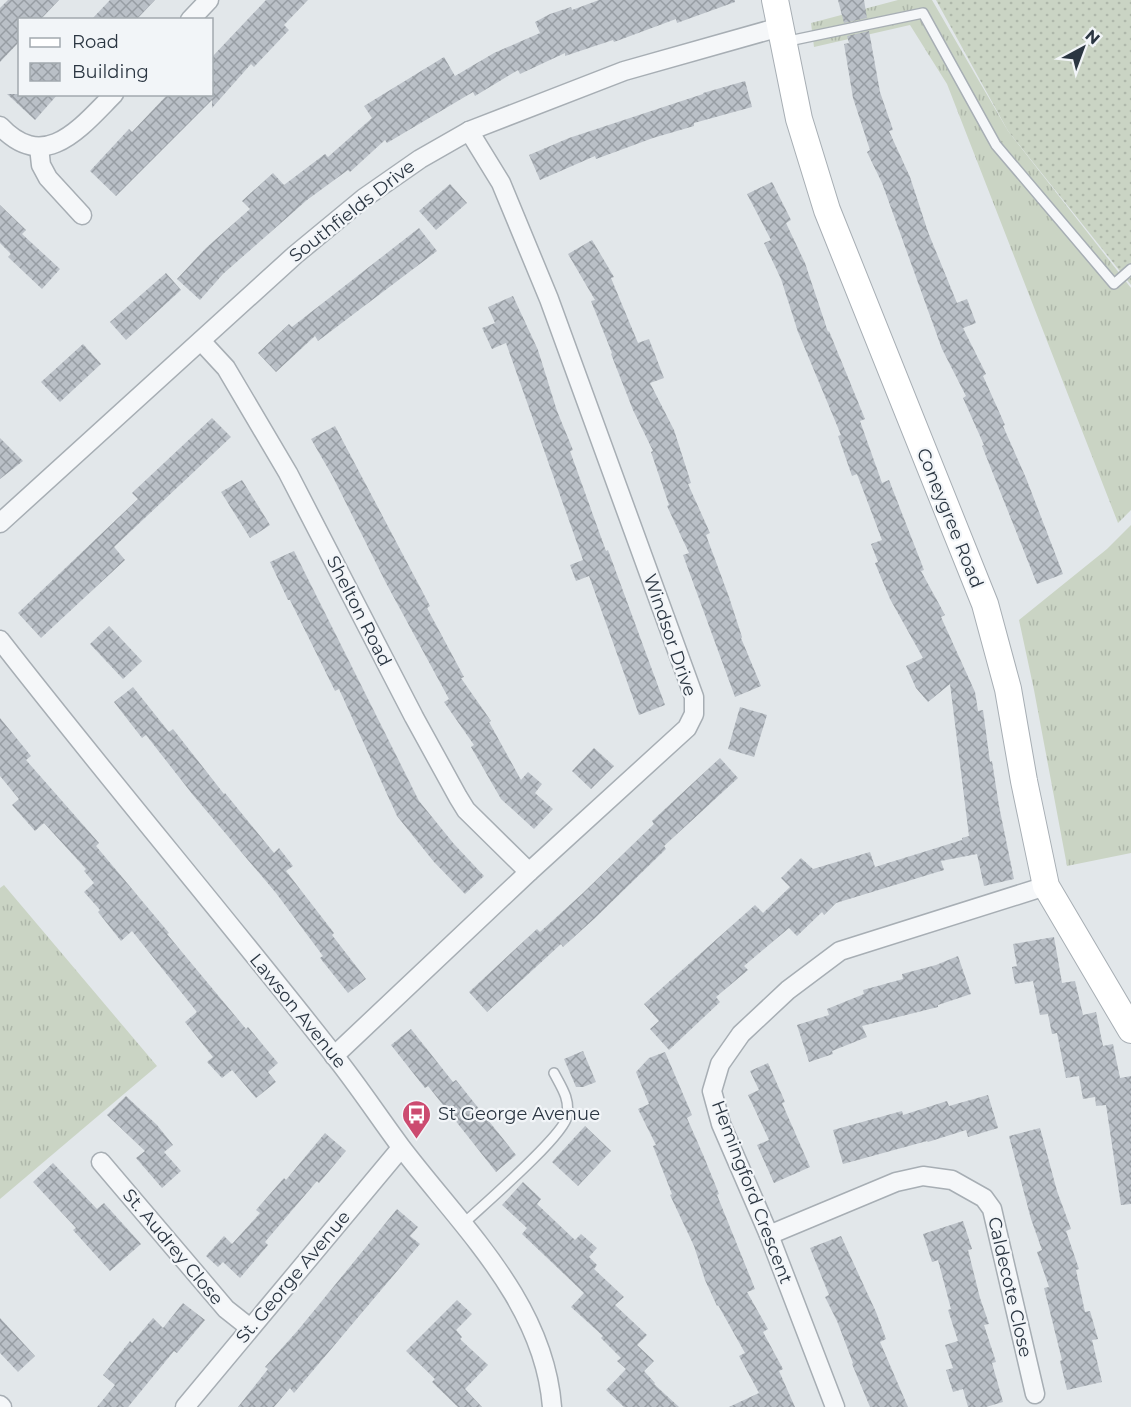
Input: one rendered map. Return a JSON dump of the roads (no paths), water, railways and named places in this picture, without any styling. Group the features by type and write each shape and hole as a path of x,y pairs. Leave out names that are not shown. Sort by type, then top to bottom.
{"street":[{"path":"192,18 209,0"},
{"name":"Coneygree Road","path":"775,0 799,119 827,210 992,626 1008,689 1046,886 1131,1030"},
{"name":"Southfields Drive","path":"0,523 295,255 364,198 420,159 469,131 624,71 782,34"},
{"path":"0,126 9,136 23,143 39,147 52,146 70,135 112,96"},
{"name":"Windsor Drive","path":"334,1056 529,872 687,728 694,714 694,696 549,299 501,183 469,131"},
{"path":"39,147 41,165 48,178 82,215"},
{"name":"Shelton Road","path":"201,340 226,368 288,473 414,717 466,810 529,872"},
{"name":"Lawson Avenue","path":"0,640 334,1056 401,1148 502,1275 530,1323 550,1382 552,1407"},
{"name":"Hemingford Crescent","path":"835,1407 769,1235 721,1124 712,1091 720,1064 741,1034 788,990 840,951 1046,886"},
{"name":"St. George Avenue","path":"185,1407 401,1148"},
{"name":"St. Audrey Close","path":"100,1162 226,1309 250,1328"},
{"name":"Caldecote Close","path":"769,1235 896,1182 923,1176 952,1180 984,1198 992,1209 1035,1394"}],"lane":[{"path":"782,34 923,13 996,145 1114,284 1131,269"},
{"path":"462,1225 553,1138 567,1119 568,1098 554,1073"}],"place":[{"name":"St George Avenue","path":"417,1140"}]}
